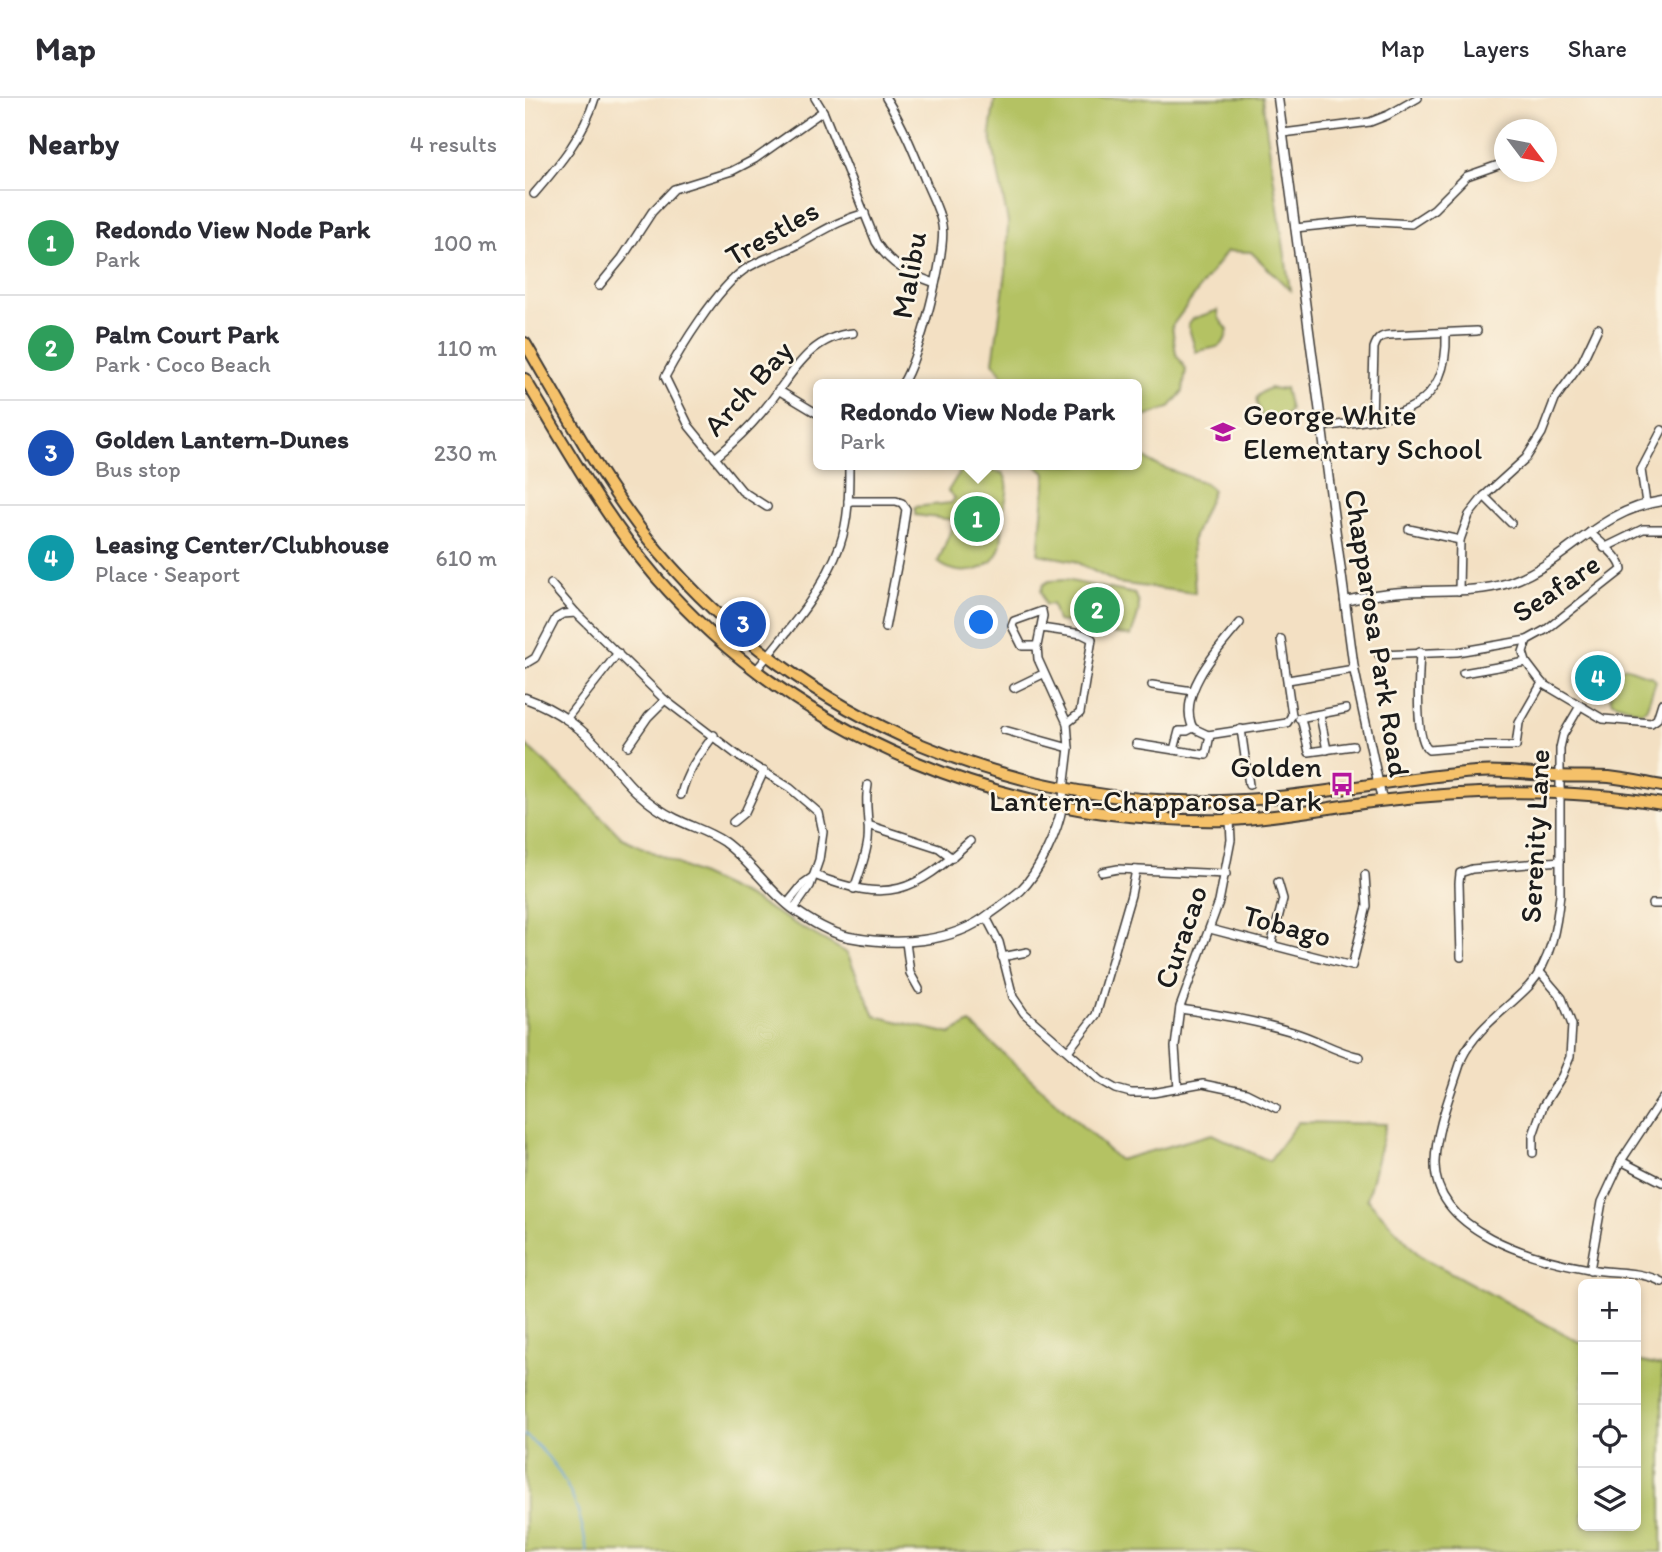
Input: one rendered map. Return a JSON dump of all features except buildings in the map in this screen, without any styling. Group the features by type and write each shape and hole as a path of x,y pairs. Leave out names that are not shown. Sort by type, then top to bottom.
{"main road":[{"path":"525,343 602,474 643,533 683,580 717,614 768,656 850,709 907,739 1016,778 1064,789 1143,801 1229,801 1290,797 1378,783 1488,772 1614,778 1662,786"},
{"path":"525,379 595,495 637,553 690,611 731,649 827,717 937,772 987,789 1062,806 1137,817 1230,820 1382,800 1490,794 1592,793 1662,804"}],"street":[{"path":"534,194 563,161 590,113 595,98"},
{"path":"815,98 823,111 876,242 885,257 909,275 935,283"},
{"name":"Chapparosa Park Road","path":"1278,98 1354,669 1382,800"},
{"path":"1283,134 1370,122 1388,116 1418,98"},
{"name":"Malibu","path":"890,99 943,225 943,244 935,283 917,354 906,379"},
{"path":"599,286 622,258 652,212 674,189 731,171 755,159 823,111"},
{"path":"1294,228 1363,221 1411,224 1434,209 1467,176 1494,167"},
{"name":"Trestles","path":"715,458 689,426 665,377 710,307 731,280 840,220 865,213"},
{"path":"1459,590 1460,540 1469,515 1484,496 1527,458 1542,433 1555,399 1583,362 1598,328"},
{"path":"1372,420 1374,348 1377,340 1389,335 1477,331"},
{"name":"Arch Bay","path":"715,458 755,421 807,354 835,336 853,333"},
{"path":"1322,427 1403,413 1428,393 1444,366 1446,334"},
{"path":"778,390 813,411"},
{"path":"1646,503 1641,470 1662,430"},
{"path":"715,458 742,491 767,507"},
{"path":"757,669 799,615 831,567 841,543 848,501 849,470"},
{"path":"1484,496 1511,523"},
{"path":"848,501 896,501 902,503 905,509 885,628"},
{"path":"1345,601 1402,592 1485,588 1509,583 1552,562 1607,520 1646,503 1662,501"},
{"path":"1604,548 1643,529 1662,528"},
{"path":"1409,529 1460,540"},
{"name":"Seafare","path":"1379,655 1457,652 1527,640 1547,629 1622,570 1623,565 1591,532"},
{"path":"551,584 576,613 665,700 741,758 805,799 819,813 823,846 814,875 804,883 790,906"},
{"path":"525,698 566,719 585,733 623,779 647,801 726,844 790,906 847,937 906,942 940,937 986,917 1022,889 1049,847 1060,820 1069,748 1067,723 1043,674 1037,646 1042,611 1012,623 1021,646 1037,646"},
{"path":"525,664 535,658 557,618 563,614 576,613"},
{"path":"1240,623 1213,655 1193,691 1188,718 1193,728 1210,735 1287,723 1292,715 1282,639"},
{"path":"1041,628 1092,639 1080,713 1067,723"},
{"path":"1527,640 1523,652 1526,662 1542,684 1607,720 1654,722 1662,703"},
{"path":"1420,652 1419,693 1423,741 1429,750 1477,746 1516,747 1519,723 1542,684"},
{"path":"566,719 618,653"},
{"path":"1464,673 1526,662"},
{"path":"1288,680 1354,669"},
{"path":"1014,688 1043,674"},
{"path":"1152,685 1193,691"},
{"path":"628,746 665,700"},
{"name":"Serenity Lane","path":"1580,706 1563,736 1560,748 1562,794 1558,918 1550,950 1530,985 1468,1045 1436,1145 1434,1165 1439,1186 1452,1208 1472,1229 1528,1254 1590,1270"},
{"path":"1292,715 1301,718 1346,709"},
{"path":"1320,715 1327,750"},
{"path":"1301,718 1309,752 1353,746"},
{"path":"1174,750 1179,731 1193,728"},
{"path":"1004,730 1069,748"},
{"path":"1241,730 1249,785"},
{"path":"681,795 684,780 714,735"},
{"path":"1136,744 1206,755 1210,735"},
{"path":"733,822 745,812 764,771"},
{"path":"854,889 866,852 868,825 865,814 868,785"},
{"name":"Curacao","path":"1178,1089 1175,1047 1180,1009 1210,929 1226,874 1231,839 1229,801"},
{"path":"868,825 939,848 952,858"},
{"path":"814,875 854,889 884,892 912,885 934,873 969,841"},
{"path":"1461,957 1458,883 1460,873 1472,869 1560,861"},
{"path":"1103,872 1118,869 1226,874"},
{"path":"1068,1051 1096,1015 1136,870"},
{"name":"Tobago","path":"1210,929 1353,967 1367,906 1365,874"},
{"path":"1271,946 1283,898 1279,882"},
{"path":"1652,904 1662,904"},
{"path":"986,917 999,942 1013,997 1024,1013 1100,1080 1116,1089 1131,1093 1153,1093 1203,1084 1246,1093 1276,1108"},
{"path":"906,942 910,973 919,989"},
{"path":"1002,957 1027,952"},
{"path":"1533,1153 1533,1135 1543,1106 1562,1076 1570,1057 1573,1025 1562,998 1539,971"},
{"path":"1180,1009 1234,1017 1294,1032 1339,1052 1360,1057"},
{"path":"1662,1099 1621,1161 1602,1202 1590,1270 1636,1273 1662,1282"},
{"path":"1621,1161 1662,1182"}],"green space":[{"path":"995,98 1262,98 1290,290 1251,252 1227,251 1172,326 1176,354 1186,369 1183,391 1169,408 1142,418 1142,379 1002,379 993,362 1006,272 1008,222 990,132"},
{"path":"1218,310 1219,318 1228,330 1226,338 1220,346 1196,352 1188,325 1192,319"},
{"path":"1270,388 1285,388 1290,410 1286,415 1264,422 1257,399 1258,395"},
{"path":"1142,455 1152,463 1205,483 1213,490 1192,541 1195,593 1117,583 1074,561 1038,554 1046,474 1041,470 1142,470"},
{"path":"961,470 988,470 1003,473 1006,478 1000,547 990,563 982,568 973,571 955,570 938,562 955,520 915,515 915,507 951,503 955,498 948,491"},
{"path":"1065,580 1135,594 1139,610 1131,636 1098,631 1097,626 1057,621 1052,604 1045,605 1041,591 1043,585 1049,581"},
{"path":"1625,667 1653,677 1656,681 1646,709 1641,712 1612,702 1610,697 1620,669"},
{"path":"525,744 622,838 748,897 847,953 875,1016 950,1034 970,1023 1119,1160 1212,1134 1269,1161 1298,1122 1386,1124 1367,1199 1420,1256 1578,1341 1578,1531 1641,1531 1641,1362 1662,1366 1662,1552 525,1552"}],"waterway":[{"path":"525,1435 549,1459 568,1487 580,1518 587,1552"}],"place":[{"name":"George White Elementary School","path":"1223,432"},
{"name":"Redondo View Node Park","path":"977,519"},
{"name":"Palm Court Park","path":"1097,610"},
{"name":"Golden Lantern-Dunes","path":"743,624"},
{"name":"Leasing Center/Clubhouse","path":"1598,678"},
{"name":"Golden Lantern-Chapparosa Park","path":"1342,784"}]}
